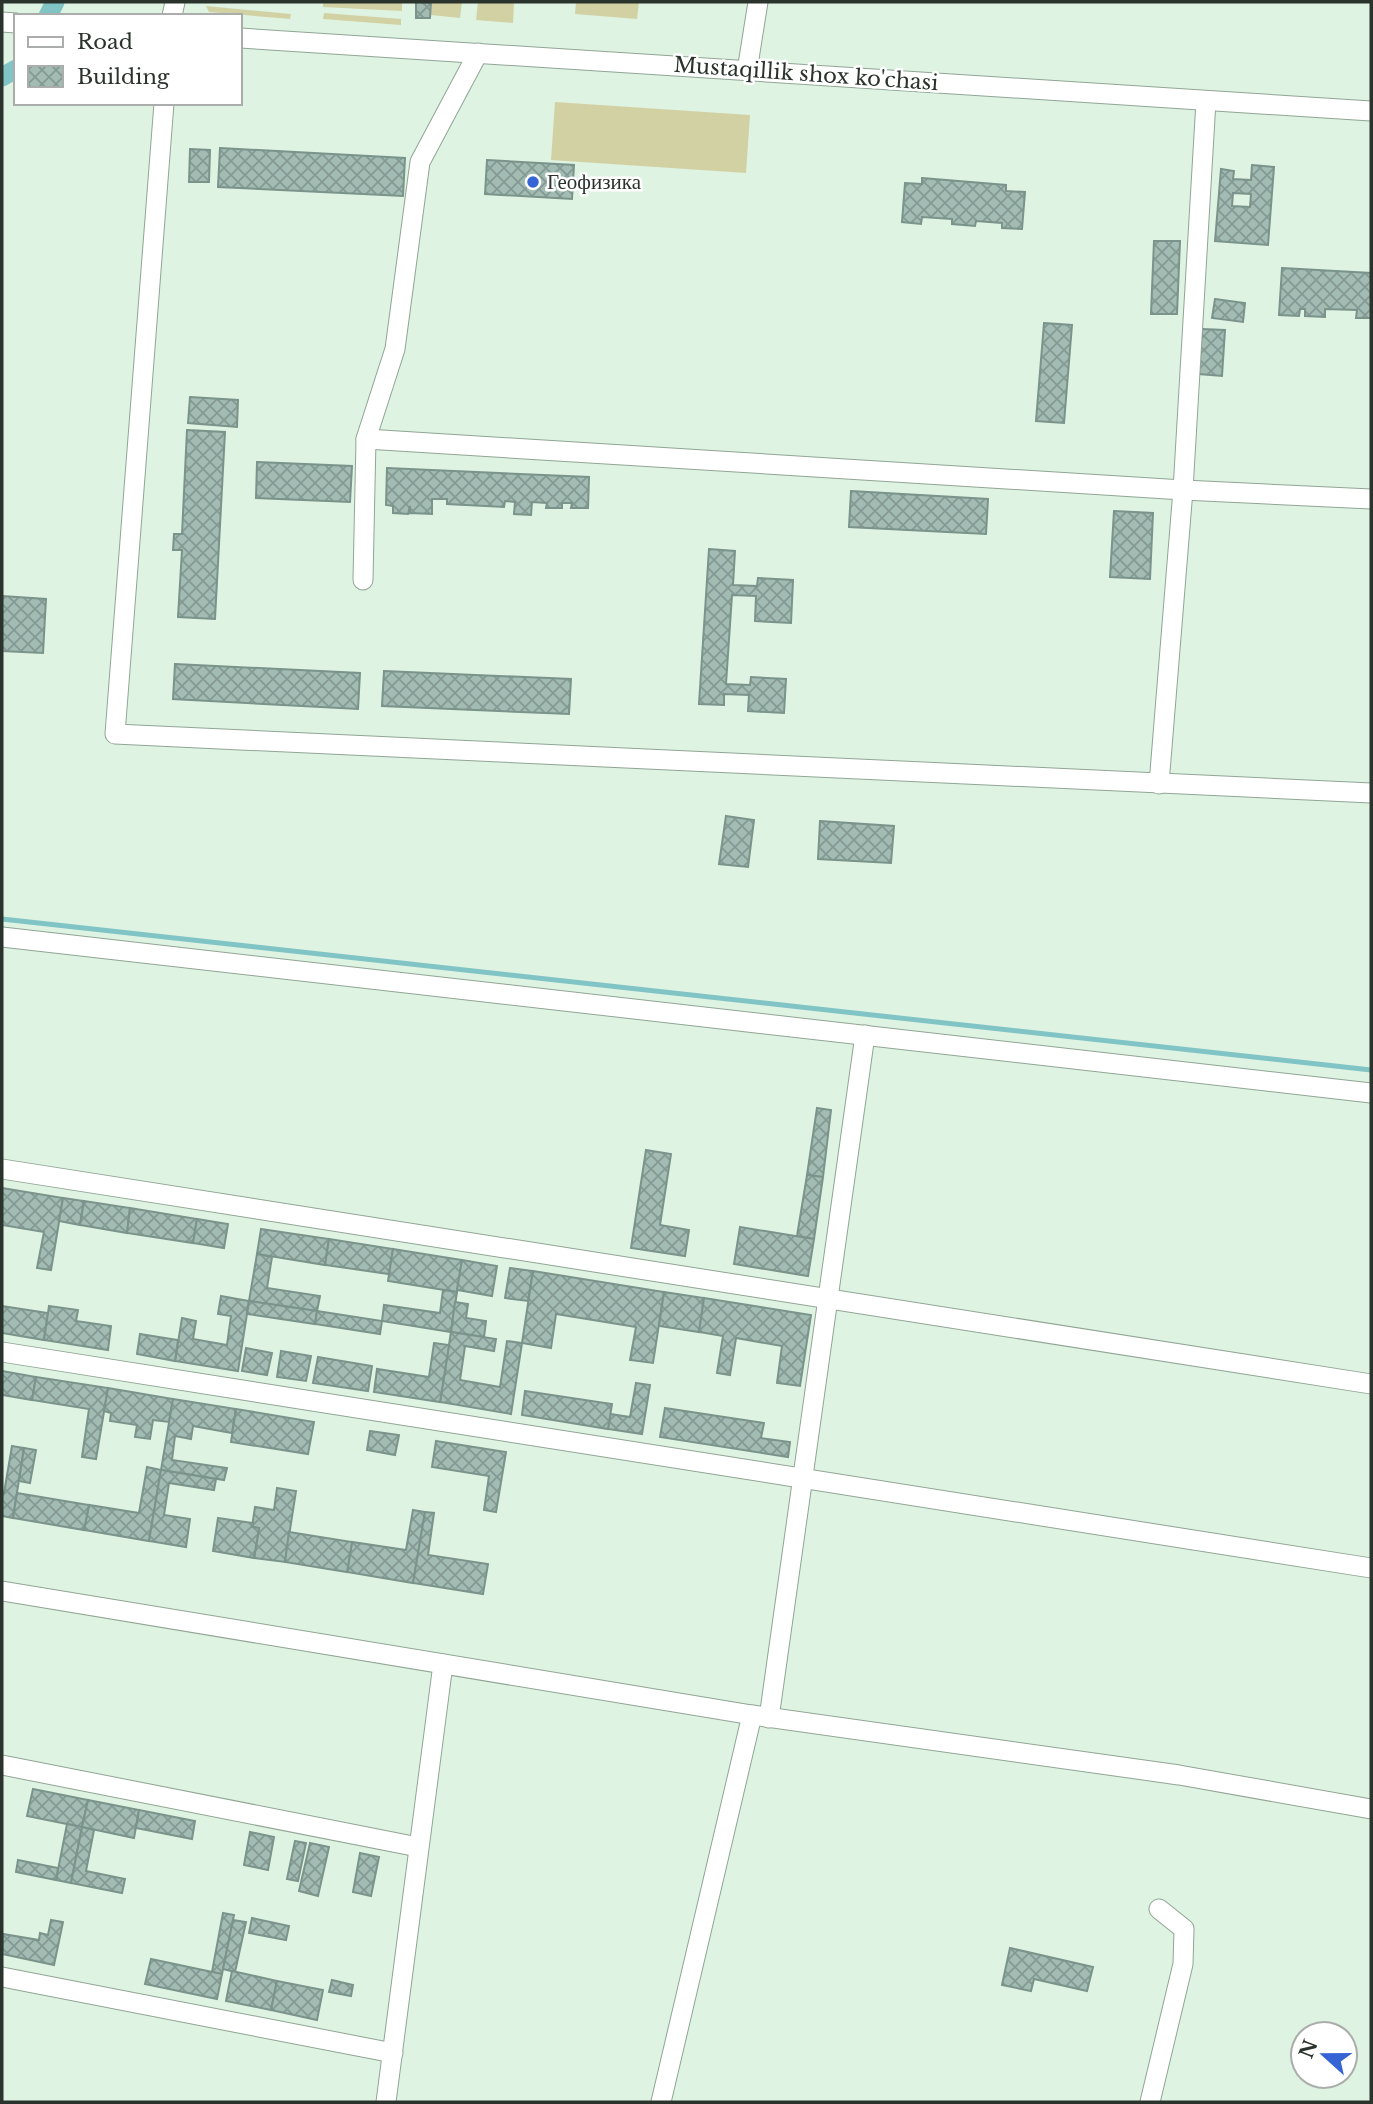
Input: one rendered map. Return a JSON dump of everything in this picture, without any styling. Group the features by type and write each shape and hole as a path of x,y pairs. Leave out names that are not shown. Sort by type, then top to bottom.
{"street":[{"path":"747,71 758,2"},
{"name":"Mustaqillik shox ko'chasi","path":"242,38 1371,111"},
{"path":"363,580 366,439 395,349 420,162 478,53"},
{"path":"1158,784 1183,490 1206,100"},
{"path":"164,105 116,734 1371,793"},
{"path":"366,439 1183,490 1371,499"},
{"path":"2,937 1371,1093"},
{"path":"661,2102 761,1716 803,1478 865,1035"},
{"path":"2,1169 1371,1384"},
{"path":"2,1352 1371,1568"},
{"path":"2,1591 761,1716 1179,1775 1371,1809"},
{"path":"387,2102 443,1664"},
{"path":"2,1765 418,1847"},
{"path":"1150,2102 1182,1964 1184,1929 1159,1909"},
{"path":"2,1977 393,2053"}],"green space":[{"path":"323,2 402,2 402,11 323,7"},
{"path":"432,2 462,2 460,18 431,15"},
{"path":"478,2 514,2 513,23 476,20"},
{"path":"576,2 639,2 637,19 575,14"},
{"path":"206,6 291,14 290,19 209,12"},
{"path":"324,13 401,19 401,25 323,19"},
{"path":"555,102 750,115 746,173 551,160"}],"building":[{"path":"416,2 431,3 430,18 416,18"},
{"path":"220,148 405,158 403,196 218,187"},
{"path":"190,149 210,150 209,182 189,182"},
{"path":"487,160 574,165 572,199 485,194"},
{"path":"1252,165 1274,167 1268,245 1215,241 1221,169 1234,171 1233,179 1251,180","holes":["1233,193 1251,194 1250,207 1232,206"]},
{"path":"922,178 1006,185 1006,191 1025,192 1022,229 1002,228 1002,223 976,221 975,226 952,224 952,219 922,217 921,224 902,222 905,183 922,184"},
{"path":"1154,241 1180,241 1177,314 1151,314"},
{"path":"1282,268 1371,273 1371,318 1356,318 1357,310 1325,309 1325,317 1305,316 1305,309 1300,309 1299,316 1279,315"},
{"path":"1215,299 1245,303 1243,322 1212,318"},
{"path":"1044,323 1072,325 1064,423 1036,421"},
{"path":"1202,329 1225,330 1222,376 1199,374"},
{"path":"190,397 238,400 237,427 188,423"},
{"path":"187,430 225,432 215,619 178,617 182,550 173,550 174,534 182,534"},
{"path":"257,462 352,466 350,502 256,498"},
{"path":"387,468 589,477 588,508 571,508 572,503 562,503 562,508 546,508 547,503 532,502 531,515 514,514 515,502 505,501 504,507 447,504 447,499 432,499 432,514 410,513 410,506 408,514 393,513 393,506 386,505"},
{"path":"851,491 988,499 986,534 849,527"},
{"path":"1114,511 1153,513 1150,579 1110,577"},
{"path":"709,549 735,551 733,585 757,586 758,578 793,580 791,623 755,621 756,596 732,595 726,684 750,685 751,677 786,679 784,713 748,711 749,695 724,694 724,705 699,704"},
{"path":"2,596 46,599 43,653 2,651"},
{"path":"175,664 360,673 358,709 173,699"},
{"path":"384,671 571,679 569,714 382,706"},
{"path":"726,816 754,820 748,867 719,864"},
{"path":"820,821 894,826 891,863 818,859"},
{"path":"817,1108 831,1110 823,1177 807,1175"},
{"path":"646,1150 671,1154 660,1225 689,1230 685,1256 631,1248"},
{"path":"807,1175 823,1177 814,1239 797,1236"},
{"path":"2,1188 63,1198 51,1270 37,1268 44,1232 2,1225"},
{"path":"63,1198 84,1201 80,1225 59,1221"},
{"path":"84,1201 130,1208 127,1233 80,1225"},
{"path":"130,1208 197,1219 193,1243 127,1233"},
{"path":"197,1219 228,1224 224,1248 193,1243"},
{"path":"740,1227 814,1239 808,1276 734,1264"},
{"path":"261,1229 329,1239 325,1265 257,1254"},
{"path":"329,1239 393,1249 389,1274 325,1265"},
{"path":"393,1249 462,1260 457,1292 388,1281"},
{"path":"257,1254 272,1257 267,1288 320,1296 317,1311 249,1301"},
{"path":"462,1260 497,1266 492,1296 457,1290"},
{"path":"510,1268 533,1271 528,1301 505,1298"},
{"path":"533,1271 664,1292 653,1363 630,1360 636,1327 556,1314 551,1348 522,1343"},
{"path":"443,1290 457,1292 451,1332 382,1321 384,1305 440,1313"},
{"path":"664,1292 704,1298 699,1332 659,1326"},
{"path":"221,1296 249,1301 238,1371 175,1361 182,1318 196,1321 193,1339 227,1345 231,1316 218,1314"},
{"path":"704,1298 811,1315 800,1386 777,1383 782,1346 736,1338 730,1375 717,1373 723,1336 699,1332"},
{"path":"249,1301 317,1311 315,1324 247,1314"},
{"path":"455,1302 468,1304 466,1318 486,1321 484,1337 451,1332"},
{"path":"2,1306 48,1313 44,1340 2,1333"},
{"path":"49,1306 78,1310 76,1321 111,1326 108,1350 44,1340"},
{"path":"317,1311 382,1321 380,1334 315,1324"},
{"path":"451,1332 496,1339 494,1351 465,1346 460,1380 500,1387 507,1341 522,1343 511,1414 440,1402"},
{"path":"140,1334 178,1340 175,1361 137,1354"},
{"path":"434,1343 449,1345 440,1402 374,1392 377,1369 429,1377"},
{"path":"246,1348 272,1353 267,1375 242,1371"},
{"path":"281,1351 311,1356 306,1381 277,1377"},
{"path":"318,1357 372,1366 368,1391 313,1383"},
{"path":"2,1371 36,1377 32,1400 2,1395"},
{"path":"36,1377 108,1388 96,1459 82,1457 89,1409 32,1400"},
{"path":"636,1383 650,1385 642,1434 608,1429 610,1414 630,1417"},
{"path":"108,1388 173,1399 169,1422 153,1420 150,1439 135,1437 137,1425 110,1421 111,1413 104,1411"},
{"path":"525,1391 612,1404 608,1429 522,1415"},
{"path":"173,1399 236,1409 232,1433 193,1426 191,1439 175,1436 172,1460 227,1468 224,1480 161,1470"},
{"path":"665,1408 764,1423 761,1438 790,1442 788,1457 660,1437"},
{"path":"236,1409 314,1422 308,1454 231,1442"},
{"path":"370,1431 399,1435 395,1455 367,1450"},
{"path":"436,1441 506,1452 496,1512 484,1510 489,1476 432,1467"},
{"path":"12,1446 24,1448 13,1518 2,1516 2,1492 4,1493"},
{"path":"24,1448 36,1450 30,1483 19,1481"},
{"path":"147,1467 161,1470 149,1541 84,1530 89,1505 139,1513"},
{"path":"161,1470 216,1479 214,1490 169,1483 164,1515 190,1519 186,1547 149,1541"},
{"path":"277,1488 296,1491 285,1562 254,1558 259,1528 252,1527 255,1507 274,1510"},
{"path":"17,1493 89,1505 84,1530 13,1518"},
{"path":"413,1510 425,1512 413,1583 347,1572 352,1542 406,1550"},
{"path":"425,1512 434,1513 428,1555 488,1564 483,1594 413,1583"},
{"path":"218,1518 253,1523 252,1527 259,1528 254,1558 213,1551"},
{"path":"289,1532 352,1542 347,1572 285,1562"},
{"path":"33,1789 88,1800 82,1827 27,1816"},
{"path":"88,1800 139,1810 134,1838 82,1827"},
{"path":"139,1810 195,1821 192,1839 136,1828"},
{"path":"67,1824 82,1827 71,1883 56,1880"},
{"path":"82,1827 94,1830 86,1871 125,1879 122,1893 71,1883"},
{"path":"250,1832 274,1837 268,1870 244,1865"},
{"path":"295,1841 306,1843 298,1881 287,1879"},
{"path":"310,1843 329,1847 318,1896 299,1891"},
{"path":"360,1853 379,1857 371,1896 353,1892"},
{"path":"18,1860 58,1868 56,1880 16,1872"},
{"path":"223,1913 234,1915 222,1974 212,1972"},
{"path":"252,1918 289,1926 286,1940 249,1933"},
{"path":"51,1920 63,1922 54,1965 2,1954 3,1934 39,1940 40,1933 48,1935"},
{"path":"233,1920 246,1922 235,1972 223,1969"},
{"path":"1010,1948 1093,1967 1087,1991 1034,1979 1031,1991 1002,1985"},
{"path":"151,1959 222,1974 217,1999 145,1984"},
{"path":"232,1971 277,1981 271,2010 226,2001"},
{"path":"332,1980 353,1985 351,1996 329,1992"},
{"path":"277,1981 323,1990 317,2020 271,2010"}],"waterway":[{"path":"49,14 55,2"},
{"path":"2,77 14,70"},
{"path":"2,919 1371,1070"}],"place":[{"name":"Геофизика","path":"533,182"}]}
